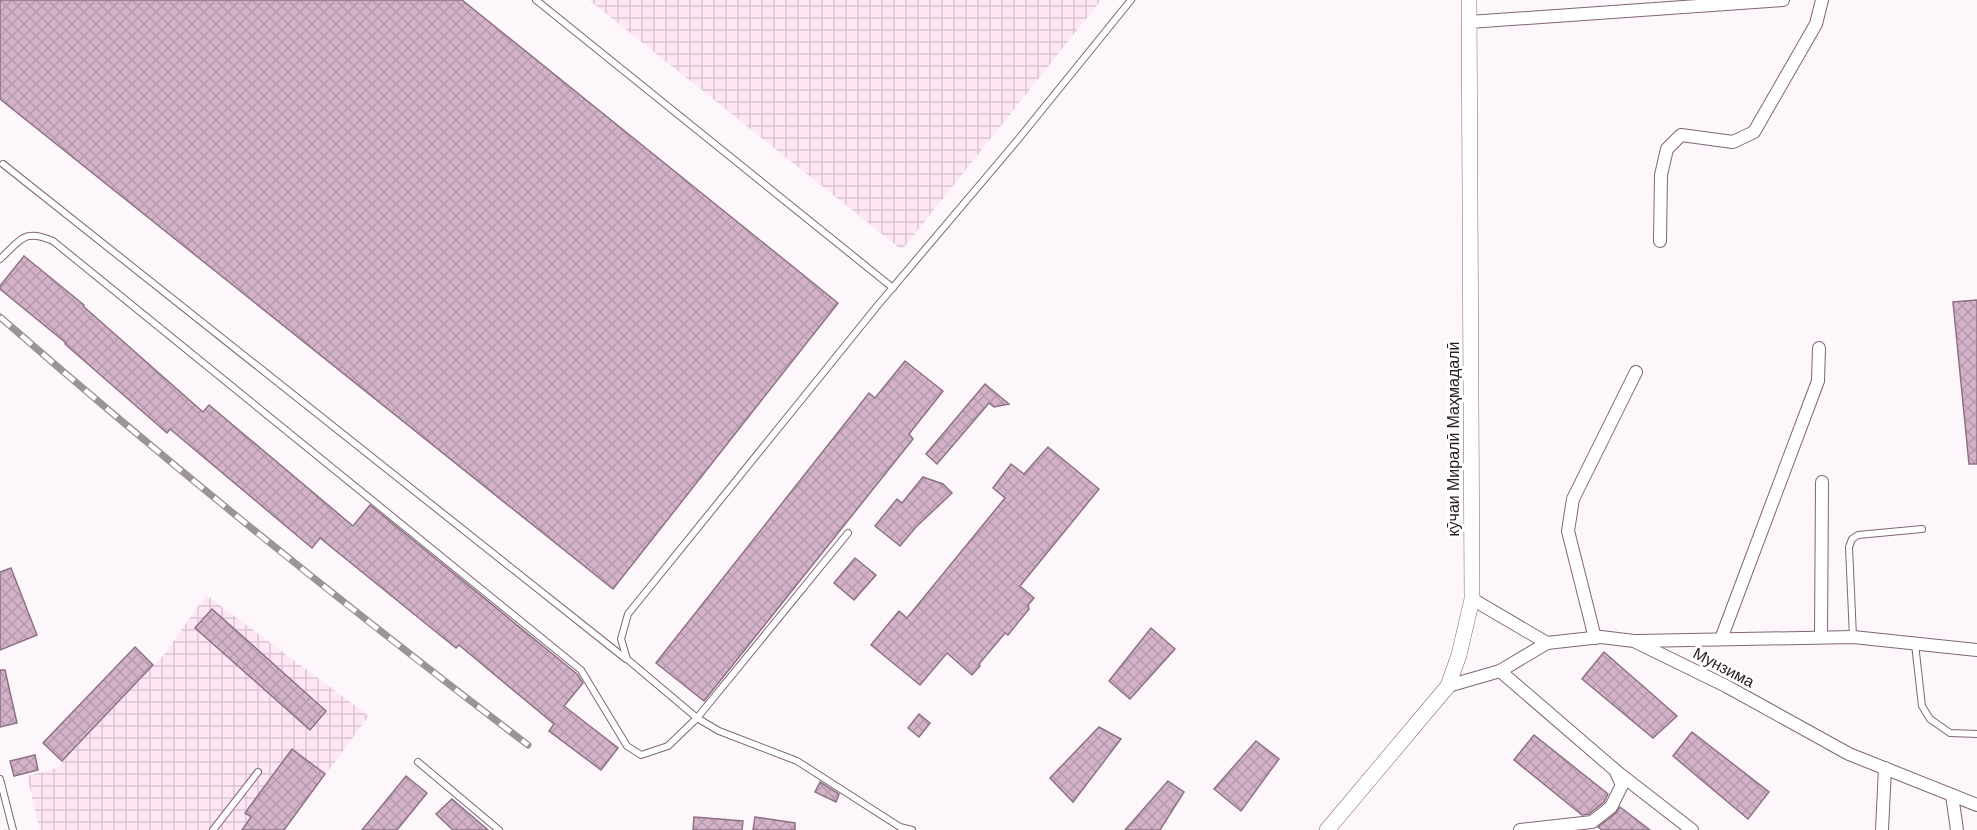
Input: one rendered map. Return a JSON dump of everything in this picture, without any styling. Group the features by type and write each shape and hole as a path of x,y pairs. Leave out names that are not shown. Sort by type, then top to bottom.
{"street":[{"name":"кӯчаи Миралӣ Маҳмадалӣ","path":"1327,830 1448,686 1459,655 1472,599 1469,0"},
{"path":"1469,22 1783,0"},
{"path":"1660,241 1661,176 1667,149 1681,135 1733,142 1754,132 1816,24 1822,0"},
{"path":"1721,639 1818,381 1820,348"},
{"path":"1595,638 1568,531 1573,499 1636,372"},
{"path":"1821,637 1822,482"},
{"path":"1472,599 1547,643"},
{"path":"1634,641 1853,637 1977,650"},
{"name":"Мунзима","path":"1448,686 1500,671 1547,643 1595,638 1634,641 1726,686 1849,754 1977,805"},
{"path":"1500,671 1615,770 1692,830"},
{"path":"1882,830 1885,768"},
{"path":"1520,830 1592,822 1611,807 1622,785 1615,770"},
{"path":"1952,795 1957,830"}],"lane":[{"path":"536,0 893,288"},
{"path":"627,659 621,639 628,614 1131,0"},
{"path":"3,164 627,659 697,718 719,731 797,761 900,827 912,830"},
{"path":"0,259 25,236 37,234 53,241 580,670 627,746 641,755 668,746 697,718 848,532"},
{"path":"1853,637 1849,547 1852,539 1858,534 1922,529"},
{"path":"1915,643 1922,706 1930,719 1950,732 1977,734"},
{"path":"418,762 499,830"},
{"path":"213,830 258,772"},
{"path":"0,779 13,830"}],"shaded area":[{"path":"589,0 1101,0 902,250"},
{"path":"206,595 369,716 284,830 40,830 27,776 57,768 164,655"}],"building":[{"path":"0,0 462,0 838,303 613,589 0,99"},
{"path":"24,256 84,305 203,412 209,405 353,526 370,505 577,674 583,683 564,706 618,748 601,770 549,731 554,724 459,645 456,648 320,538 312,548 170,429 167,433 66,343 0,289"},
{"path":"1977,300 1977,464 1969,464 1953,302"},
{"path":"905,361 943,391 909,434 913,439 704,701 656,663 869,393 875,398"},
{"path":"985,384 1009,404 994,407 989,403 937,464 926,454"},
{"path":"1048,447 1099,489 1020,586 1034,598 1028,605 1029,609 1008,635 1005,633 972,675 947,653 920,685 871,645 899,611 907,618 1005,498 993,488 1011,464 1024,474"},
{"path":"923,477 943,484 952,493 916,527 900,546 875,526 897,499 902,503"},
{"path":"855,558 876,575 854,600 834,583"},
{"path":"11,568 37,635 0,650 0,572"},
{"path":"212,609 326,711 310,730 195,628"},
{"path":"1151,628 1175,649 1130,699 1109,681"},
{"path":"135,647 153,665 62,761 43,743"},
{"path":"1604,652 1677,716 1653,738 1582,679"},
{"path":"0,670 5,670 17,723 0,727"},
{"path":"919,714 930,723 919,737 908,728"},
{"path":"1099,727 1121,739 1073,802 1050,778"},
{"path":"1692,732 1769,792 1748,819 1673,756"},
{"path":"1534,735 1608,794 1604,802 1589,814 1582,815 1514,760"},
{"path":"1256,741 1279,759 1241,811 1214,789"},
{"path":"292,749 325,774 284,830 242,830 251,817 245,813"},
{"path":"35,755 38,770 14,776 10,761"},
{"path":"406,776 427,793 397,830 362,830"},
{"path":"1168,781 1184,792 1160,830 1125,830"},
{"path":"820,782 839,794 836,802 815,792"},
{"path":"452,799 488,830 453,830 436,814"},
{"path":"1620,807 1650,830 1602,830 1598,827"},
{"path":"694,817 743,821 742,830 693,830"},
{"path":"755,817 795,823 795,830 753,830"}],"railway":[{"path":"0,317 261,535 528,745"}]}
